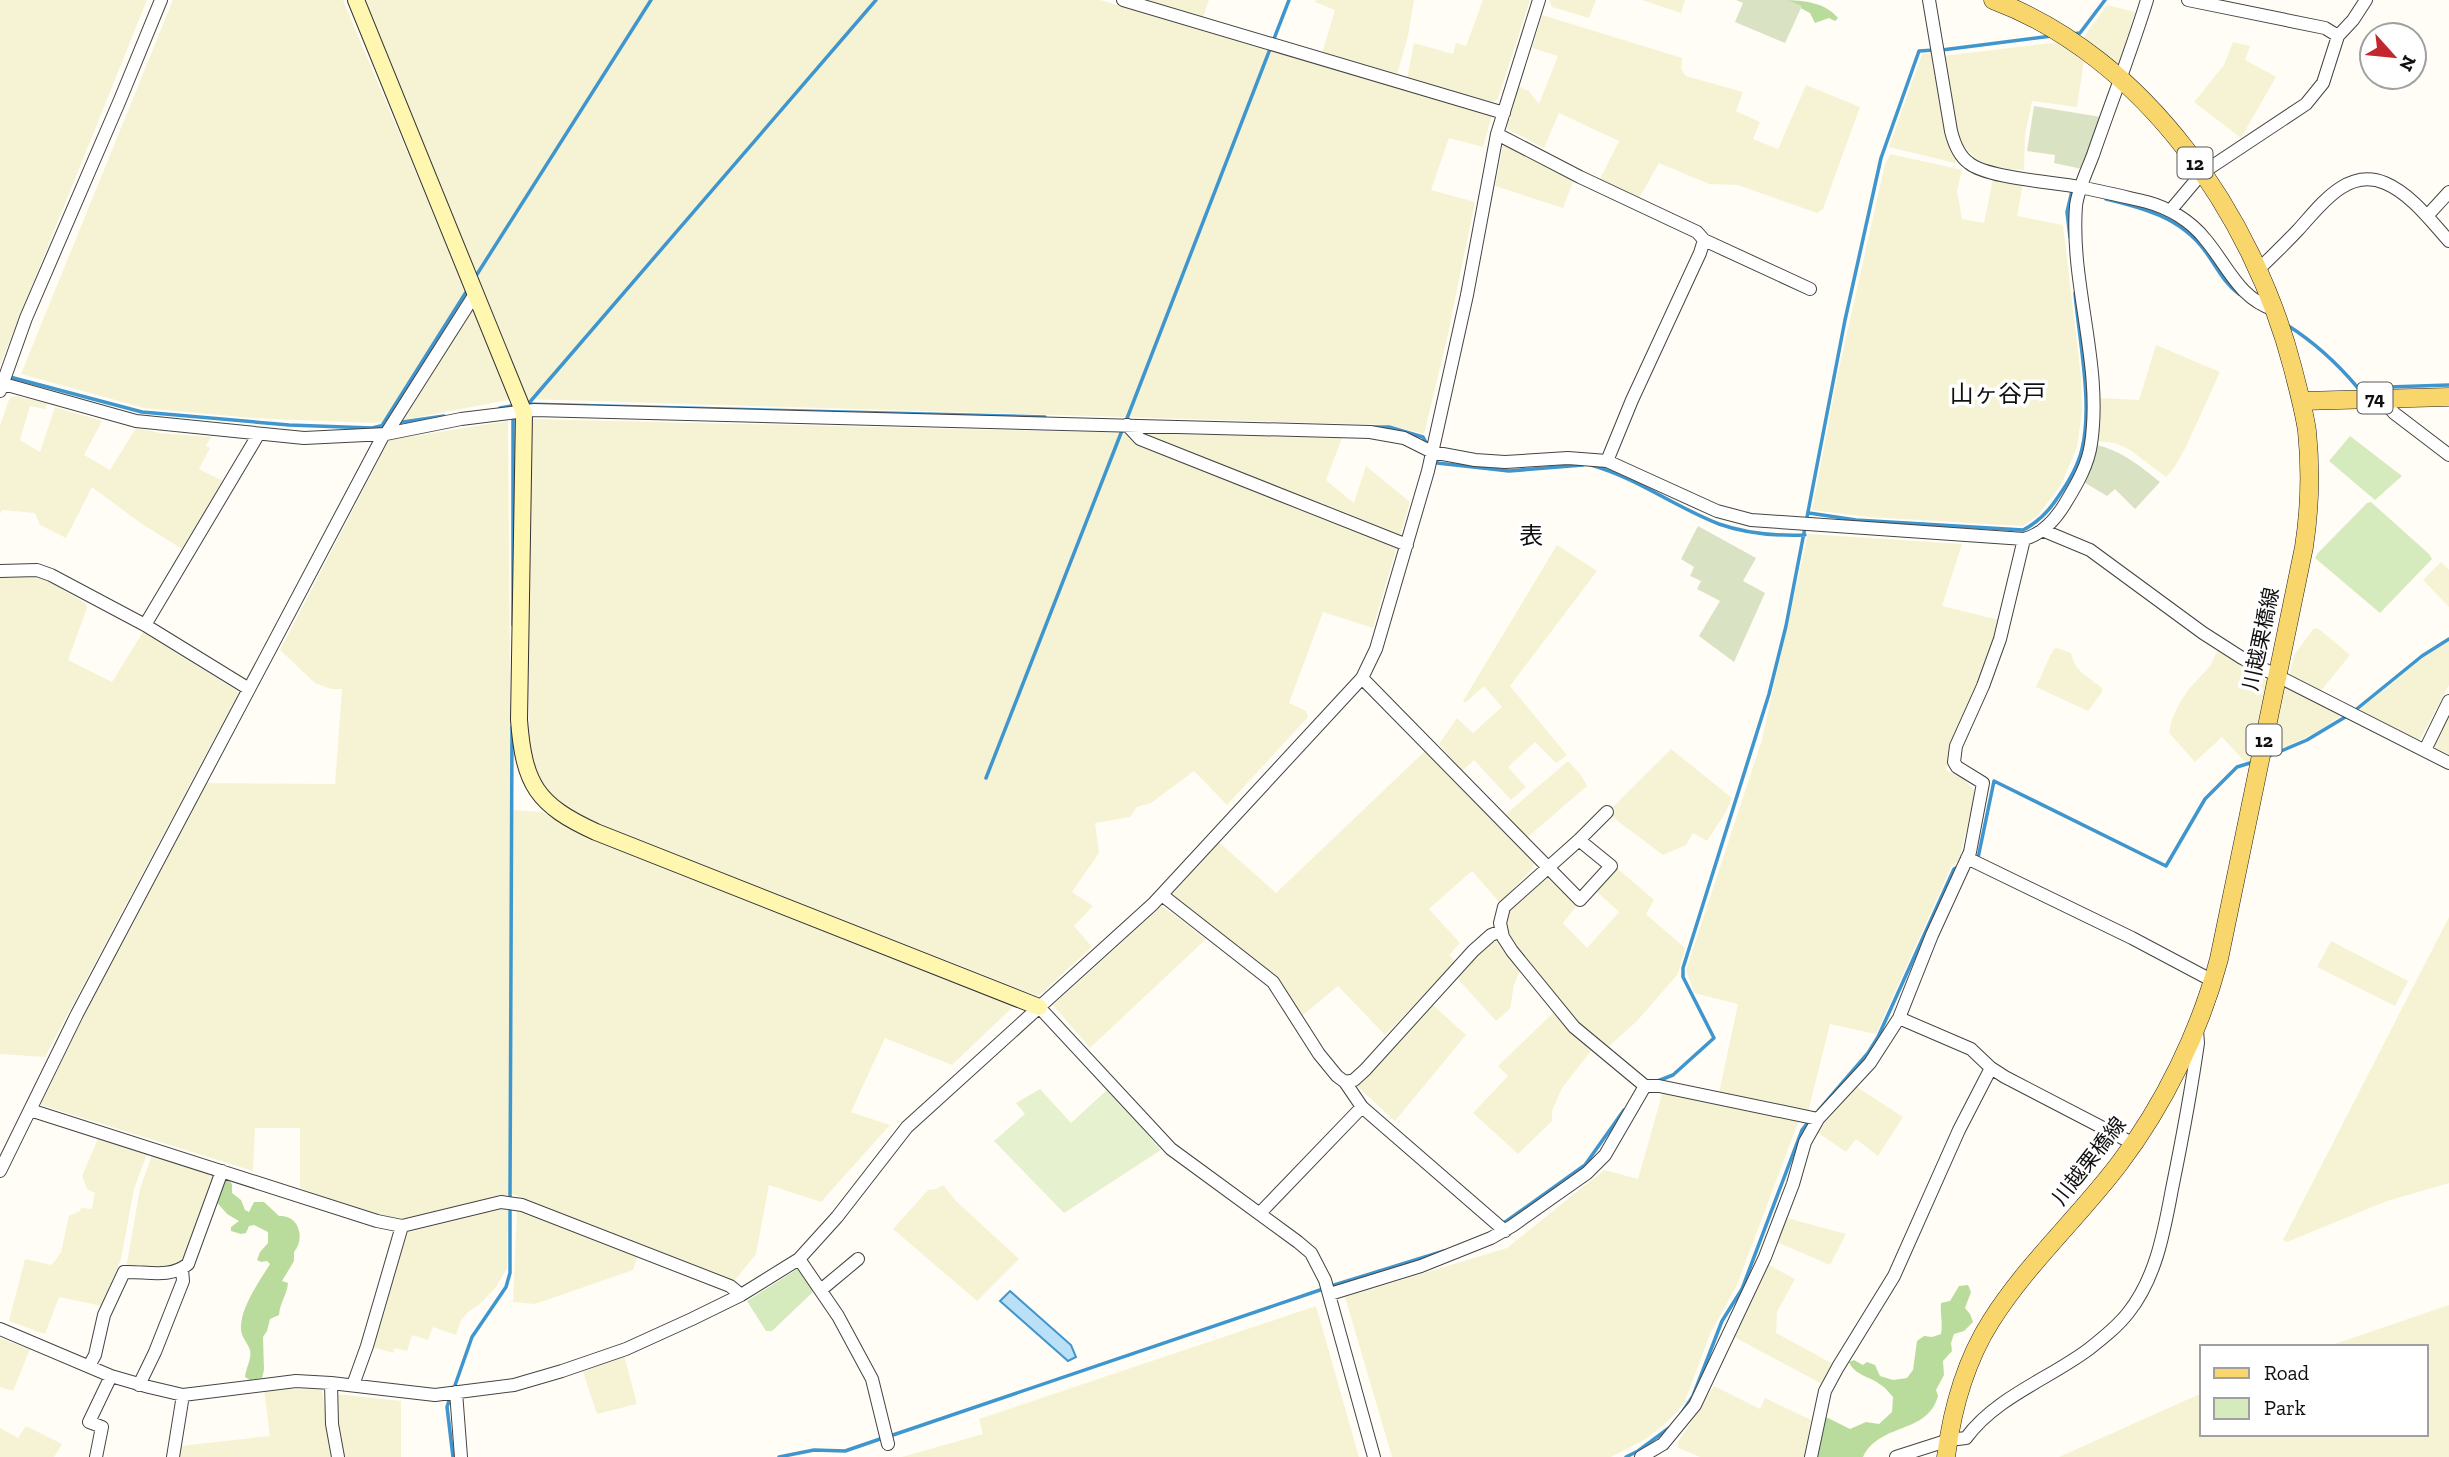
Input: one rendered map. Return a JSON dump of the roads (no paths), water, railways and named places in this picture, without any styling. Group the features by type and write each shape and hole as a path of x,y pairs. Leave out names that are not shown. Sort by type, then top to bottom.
{"main road":[{"name":"川越栗橋線","path":"1947,1449 1953,1416 1968,1366 1991,1320 2134,1144 2197,1024 2213,981 2308,518 2309,461 2302,401 2275,310 2259,269 2237,227 2202,173 2143,100 2122,80 2079,47 2033,19 1993,0"},
{"name":"74","path":"2302,401 2449,397"}],"street":[{"path":"160,0 26,318 1,386 136,421 304,438 385,434 461,419 534,410 1370,432 1404,438 1432,452 1475,460 1505,462 1568,458 1607,461 1717,511 1751,520 2024,539 2035,536 2058,515 2084,470 2091,444 2092,389 2076,261 2076,203 2122,80 2147,0"},
{"path":"356,0 524,413 519,720 521,751 526,770 539,794 565,818 596,832 1039,1007 1171,1149 1311,1253 1320,1268 1329,1294 1374,1457"},
{"path":"1123,0 1504,113"},
{"path":"0,1329 111,1376 183,1395 281,1382 331,1383 425,1395 514,1385 626,1349 741,1295 799,1259 837,1217 907,1127 1162,895 1362,678 1376,649 1432,452 1497,134 1539,0"},
{"path":"1929,0 1946,111 1955,146 1973,166 1992,173 2081,187 2149,203 2170,211 2189,222 2206,239 2233,281 2246,294 2263,306 2275,310"},
{"path":"2188,0 2325,28 2338,36"},
{"path":"2170,211 2202,173 2306,104 2323,83 2338,36 2366,0"},
{"path":"1497,134 1697,232 1704,240 1810,289"},
{"path":"2259,269 2322,203 2353,181 2369,179 2386,184 2427,216 2449,241"},
{"path":"2427,216 2449,192"},
{"path":"1607,461 1704,240"},
{"path":"0,1171 77,1014 385,434 475,294"},
{"path":"2380,397 2393,413 2449,455"},
{"path":"1127,425 1140,439 1407,545"},
{"path":"145,625 258,435"},
{"path":"2042,530 2090,550 2220,645 2449,763"},
{"path":"1641,1457 1662,1444 1695,1405 1765,1257 1793,1184 1805,1142 1818,1119 1870,1063 1899,1018 1967,858 1983,783 1957,767 1954,762 1956,746 1983,686 2000,639 2024,539"},
{"path":"0,571 37,570 51,575 145,625 249,689"},
{"path":"1362,678 1580,900 1611,866 1579,840"},
{"path":"2425,750 2449,701"},
{"path":"1607,812 1503,907 1501,931 1513,951 1574,1027 1645,1086 1660,1086 1818,1119"},
{"path":"1967,858 2120,932 2213,981"},
{"path":"1162,895 1273,982 1319,1054 1336,1076 1345,1082 1362,1107 1505,1231"},
{"path":"1345,1082 1354,1080 1365,1070 1473,951 1501,931"},
{"path":"1899,1018 1971,1049 1991,1068 2134,1144"},
{"path":"1896,1457 1947,1449 1966,1438 1978,1421 2086,1351 2110,1333 2129,1312 2156,1261 2164,1229 2183,1143 2198,1042 2197,1024"},
{"path":"1811,1457 1825,1391 1894,1276 1959,1130 1991,1068"},
{"path":"1329,1294 1421,1266 1505,1231 1587,1173 1605,1155 1645,1086"},
{"path":"1260,1213 1362,1107"},
{"path":"30,1110 377,1221 402,1226 500,1202 522,1205 730,1286 741,1295"},
{"path":"89,1366 104,1315 124,1272 165,1274 182,1269 188,1264 222,1171"},
{"path":"353,1385 402,1226"},
{"path":"799,1259 822,1289 872,1379 888,1444"},
{"path":"822,1289 858,1259"},
{"path":"139,1385 183,1281 182,1269"},
{"path":"96,1457 102,1427 89,1422 111,1376"},
{"path":"331,1383 332,1424 338,1457"},
{"path":"456,1392 461,1457"},
{"path":"173,1457 183,1395"}],"water":[{"path":"1010,1291 1071,1345 1076,1357 1068,1361 1000,1301"}],"waterway":[{"path":"474,279 651,0"},
{"path":"529,403 876,0"},
{"path":"1126,421 1289,0"},
{"path":"2071,34 2080,33 2105,0"},
{"path":"1942,50 2052,36"},
{"path":"1655,1082 1673,1075 1714,1038 1683,977 1683,968 1769,694 1786,626 1845,320 1881,158 1919,51 1934,50"},
{"path":"2070,237 2067,212 2072,191 2074,192"},
{"path":"2106,199 2161,216 2185,230 2239,294"},
{"path":"383,424 468,289"},
{"path":"1809,513 1856,520 2023,530 2038,520 2047,512 2072,474 2080,456 2085,432 2086,392 2075,293"},
{"path":"2287,325 2307,338 2358,388 2449,385"},
{"path":"10,377 142,412 289,425 372,428 389,424"},
{"path":"524,404 1045,417"},
{"path":"500,408 517,405"},
{"path":"513,415 513,625"},
{"path":"396,423 444,416"},
{"path":"1374,427 1389,427 1423,437 1427,444"},
{"path":"986,778 1123,428"},
{"path":"1436,460 1437,463 1509,471 1583,465"},
{"path":"1591,465 1624,477 1719,524 1762,534 1805,535"},
{"path":"2353,712 2422,656 2449,639"},
{"path":"2267,757 2307,740 2347,716"},
{"path":"510,1199 512,727"},
{"path":"1978,858 1994,781 2166,866 2205,799 2237,767 2253,762"},
{"path":"1819,1110 1868,1053 1878,1037 1954,869 1958,867"},
{"path":"1501,1225 1585,1165 1624,1110"},
{"path":"1683,1411 1693,1396 1722,1321 1742,1289 1802,1130 1809,1121"},
{"path":"453,1391 472,1337 506,1287 510,1273 510,1206"},
{"path":"1331,1286 1444,1251"},
{"path":"890,1436 1323,1289"},
{"path":"450,1398 447,1407 453,1457"},
{"path":"1626,1457 1669,1428"},
{"path":"779,1457 814,1450 845,1451 883,1438"}],"district":[{"name":"山ヶ谷戸","path":"1998,394"},
{"name":"表","path":"1531,536"}]}
